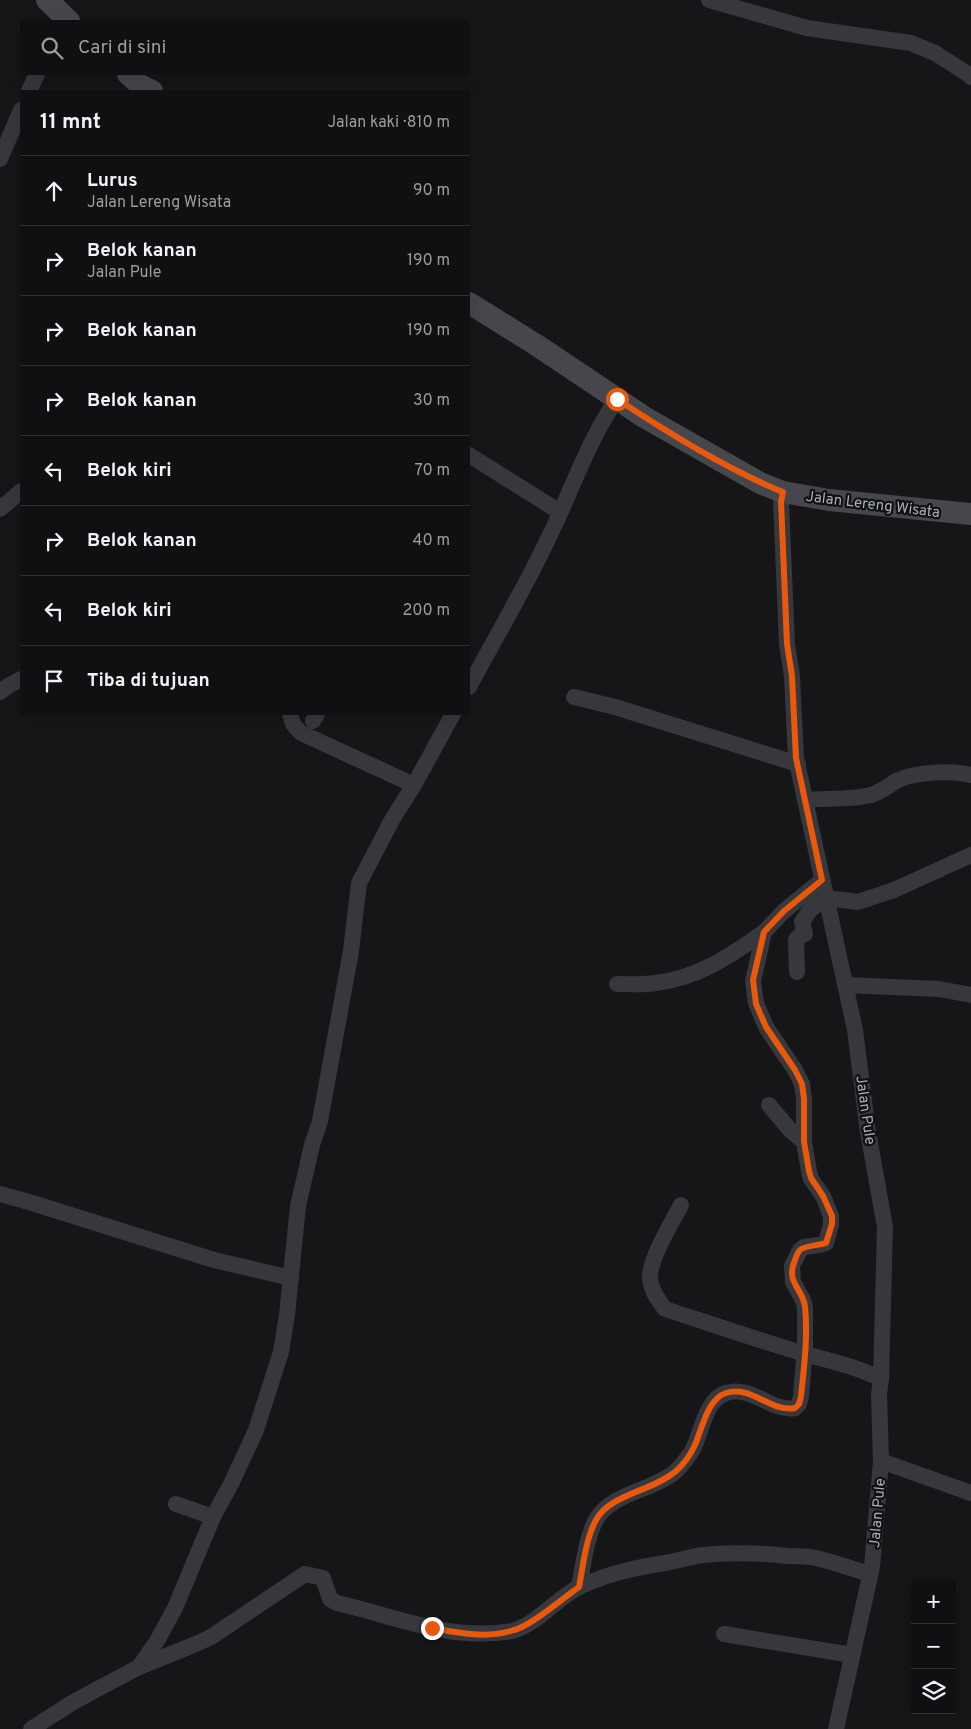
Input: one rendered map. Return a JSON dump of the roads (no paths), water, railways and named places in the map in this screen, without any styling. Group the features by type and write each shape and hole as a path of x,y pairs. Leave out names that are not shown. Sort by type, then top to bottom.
{"main road":[{"path":"129,75 140,85 150,90"},
{"name":"Jalan Lereng Wisata","path":"470,304 676,437 760,483 783,492 829,500 971,514"}],"street":[{"path":"709,0 807,28 911,44 935,53 971,77"},
{"path":"29,90 37,75"},
{"path":"0,159 20,112"},
{"path":"470,685 512,610 596,434 617,399"},
{"path":"470,456 560,512"},
{"path":"0,509 20,492"},
{"name":"Jalan Pule","path":"783,492 781,502 783,575 798,764 855,1030 868,1132 885,1227 879,1394 881,1461 872,1566 836,1729"},
{"path":"0,692 20,680"},
{"path":"574,697 615,707 798,764"},
{"path":"290,715 293,724 301,733 414,785"},
{"path":"139,1667 175,1608 213,1517 232,1482 256,1430 270,1390 282,1352 298,1206 312,1145 320,1121 351,952 359,883 393,818 414,785 452,715"},
{"path":"805,800 850,798 873,794 900,780 920,775 943,772 971,775"},
{"path":"797,972 796,940 804,934 802,922 810,910 826,898 858,902 894,890 971,855"},
{"path":"617,984 656,983 694,974 721,961 764,932 784,911 822,880"},
{"path":"579,1587 596,1520 608,1506 624,1497 656,1484 677,1470 693,1449 717,1397 727,1393 742,1391 782,1408 795,1408 799,1404 804,1354 804,1304 793,1282 792,1266 800,1250 804,1247 819,1246 826,1243 832,1220 831,1212 826,1202 811,1178 804,1142 802,1084 795,1070 766,1027 756,1004 753,980 764,932"},
{"path":"845,985 939,989 971,995"},
{"path":"768,1105 790,1130 804,1142"},
{"path":"0,1194 214,1260 291,1278"},
{"path":"681,1205 651,1269 650,1278 652,1286 657,1298 665,1309 804,1354 838,1362 871,1374 881,1380"},
{"path":"881,1461 971,1493"},
{"path":"176,1504 213,1517"},
{"path":"31,1729 75,1701 139,1667 211,1637 305,1574 323,1578 330,1600 337,1603 380,1613 413,1624 462,1634 490,1634 514,1630 530,1622 579,1587 615,1572 701,1555 738,1552 815,1558 870,1574"},
{"path":"724,1634 852,1655"}]}
